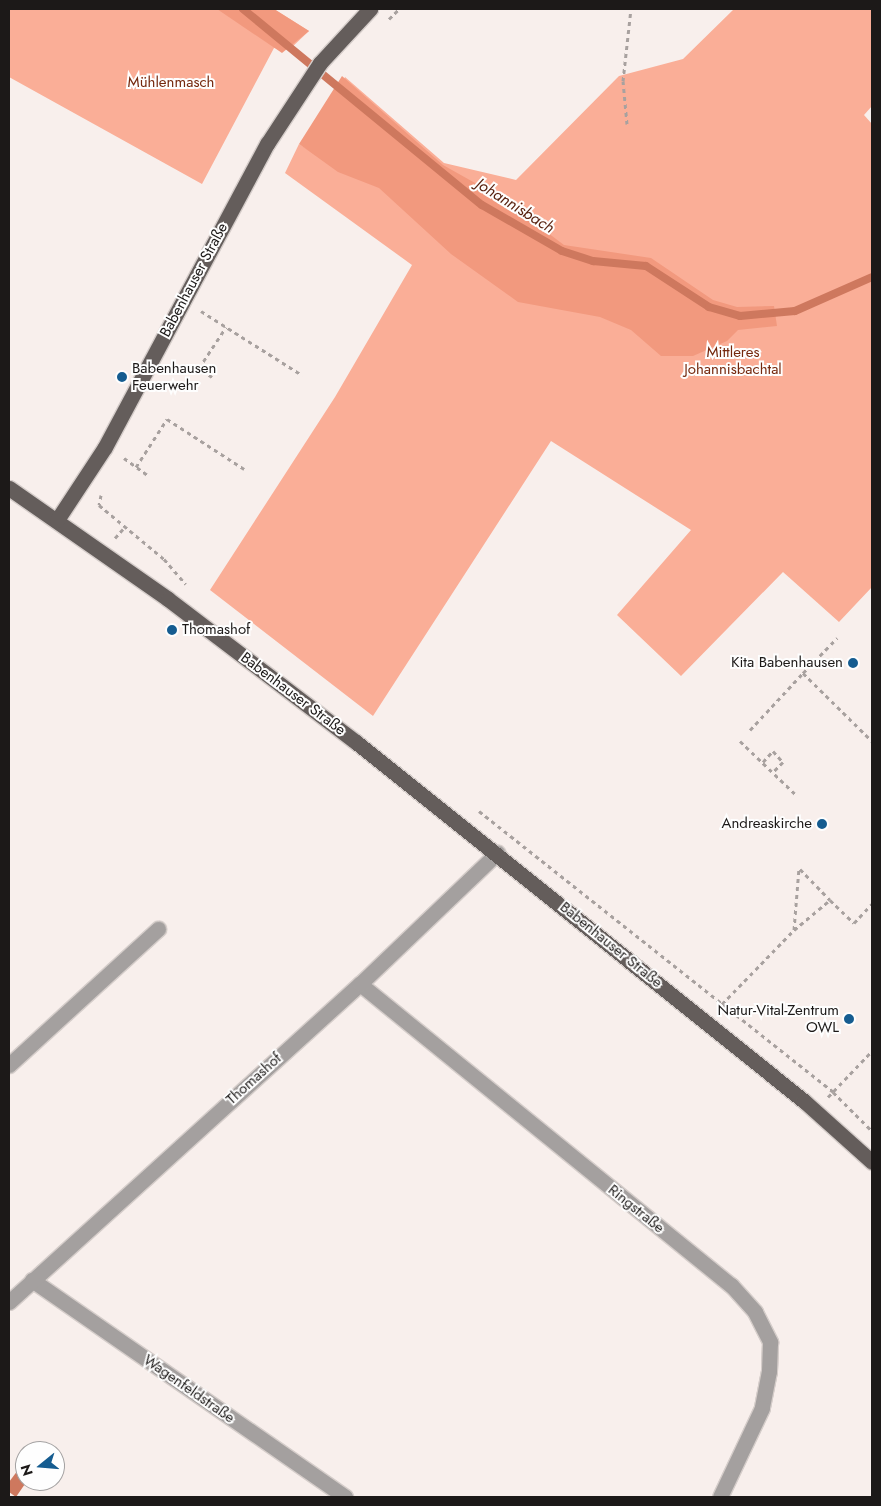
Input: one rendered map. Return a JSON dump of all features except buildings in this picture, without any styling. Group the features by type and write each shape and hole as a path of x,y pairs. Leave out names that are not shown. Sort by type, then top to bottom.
{"main road":[{"name":"Babenhauser Straße","path":"370,9 334,45 305,83 267,144 106,447 57,520 257,666 496,853 815,1109 872,1162"},
{"path":"9,488 57,520"}],"street":[{"name":"Thomashof","path":"9,1302 360,984 496,853"},
{"path":"9,1065 158,929"},
{"name":"Ringstraße","path":"360,984 731,1285 755,1312 770,1342 767,1380 762,1408 720,1497"},
{"name":"Wagenfeldstraße","path":"32,1280 345,1497"}],"path":[{"path":"627,124 624,74 631,9"},
{"path":"201,311 302,375"},
{"path":"212,377 199,368 226,327"},
{"path":"136,467 167,419 244,469"},
{"path":"124,458 148,475"},
{"path":"750,730 837,638"},
{"path":"803,673 872,741"},
{"path":"740,741 796,794"},
{"path":"763,762 773,751 783,762 773,772"},
{"path":"794,930 799,868 854,923 872,904"},
{"path":"722,1004 794,930 830,900"},
{"path":"872,1051 833,1092 872,1131"}],"green space":[{"name":"Mühlenmasch","path":"9,9 274,9 309,31 290,49 274,48 202,184 9,77"},
{"name":"Mittleres Johannisbachtal","path":"734,9 872,9 872,106 864,115 872,124 872,587 839,622 783,572 681,676 617,615 691,530 551,441 373,716 210,590 335,397 412,265 285,173 299,144 310,151 345,77 444,163 516,180 619,76 683,59"}],"shaded area":[{"path":"217,9 274,9 309,31 282,53"},
{"path":"342,76 443,165 500,197 564,245 651,258 713,300 737,307 774,306 777,326 738,330 727,341 693,356 661,356 631,330 600,317 518,302 451,254 379,188 338,172 299,144"},
{"path":"15,1474 15,1491 20,1491 16,1497 9,1492 9,1482"}],"waterway":[{"name":"Johannisbach","path":"243,9 482,205 562,251 593,261 646,266 709,307 740,316 795,311 872,277"}],"place":[{"name":"Babenhausen Feuerwehr","path":"122,377"},
{"name":"Thomashof","path":"172,630"},
{"name":"Kita Babenhausen","path":"853,663"},
{"name":"Andreaskirche","path":"822,824"},
{"name":"Natur-Vital-Zentrum OWL","path":"849,1019"}]}
